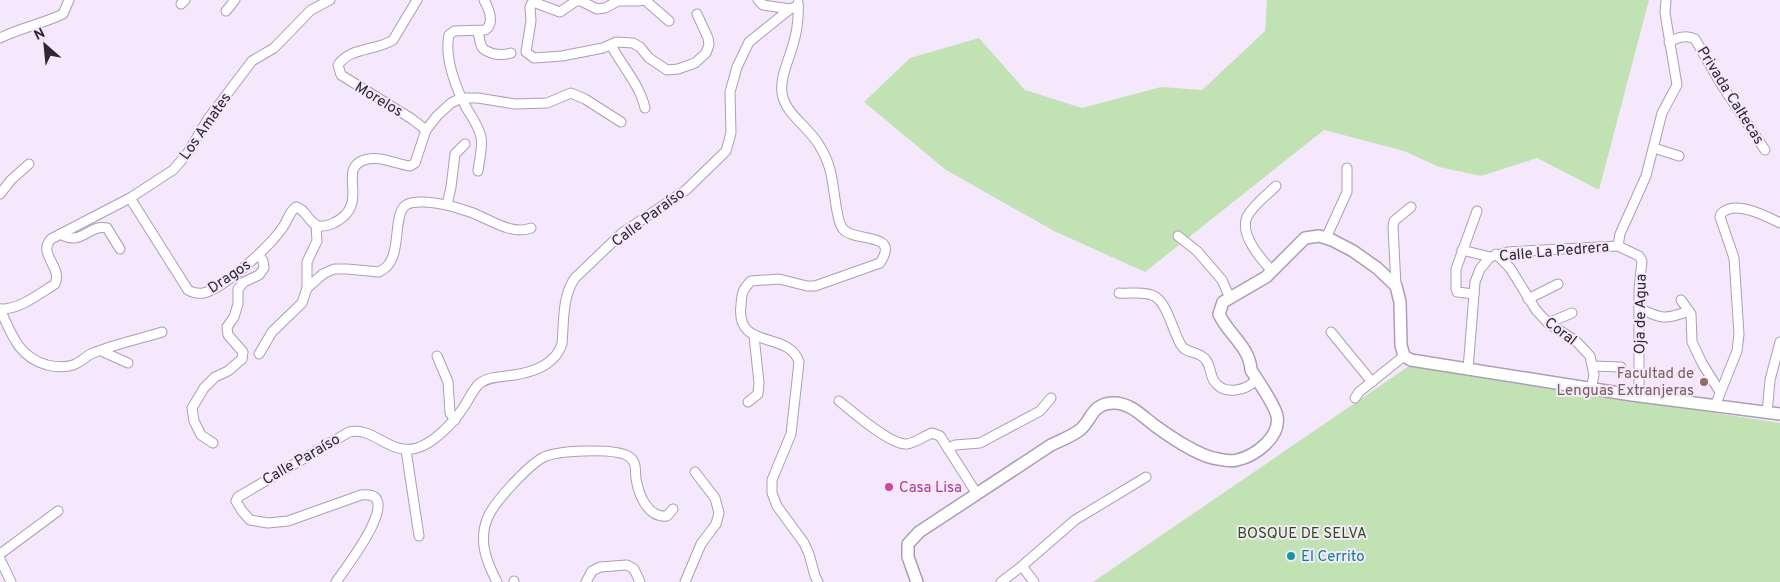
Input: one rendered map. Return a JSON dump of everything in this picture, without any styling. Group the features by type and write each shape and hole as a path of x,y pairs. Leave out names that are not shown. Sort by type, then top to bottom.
{"main road":[{"path":"917,582 908,557 908,544 919,532 1051,445 1067,438 1082,428 1090,414 1100,405 1123,403 1140,413 1167,434 1192,449 1216,459 1236,461 1260,450 1271,440 1278,418 1276,410 1257,379 1242,346 1219,314 1224,302 1266,277 1305,238 1319,236 1353,251 1377,268 1396,286 1400,302 1401,345 1404,356 1417,362 1639,396 1780,414"}],"street":[{"path":"0,38 15,31 48,22 62,14 69,0"},
{"path":"226,11 235,0"},
{"name":"Los Amates","path":"0,309 5,310 16,306 55,284 57,273 46,250 47,243 51,238 130,198 173,170 187,154 208,119 252,61 274,48 311,10 330,0"},
{"name":"Morelos","path":"417,0 393,40 386,44 356,52 343,58 338,65 341,75 412,119 426,130"},
{"path":"478,171 481,138 461,98 451,71 447,41 448,35 454,31 486,30 491,24 491,19 484,0"},
{"path":"669,21 644,0 638,2 618,1 606,8 598,9 581,1 576,1 560,12 532,3 530,6 532,21 526,52 534,58 562,56 603,48 616,42 633,43 640,47 649,58 667,70 678,69 695,63 706,52 709,44 697,14"},
{"path":"758,0 763,4 795,5 799,19 783,78 782,91 785,103 792,114 813,134 827,159 833,179 839,220 843,229 849,233 882,242 886,248 885,255 880,263 823,284 807,286 779,279 750,281 743,289 740,310 743,324 754,336 782,344 797,356 799,362 791,434 772,480 772,493 777,506 804,543 809,554 814,576 818,582"},
{"path":"1618,246 1620,234 1646,176 1662,113 1677,85 1665,13 1666,0"},
{"name":"Calle Paraíso","path":"336,582 373,526 378,512 378,504 375,497 369,494 361,494 288,521 268,523 250,520 238,506 236,501 238,497 349,432 356,430 366,432 396,448 406,450 418,448 428,443 455,420 472,392 480,383 494,377 536,370 550,361 559,351 562,344 569,286 622,233 686,190 726,151 732,133 730,92 749,42 795,5"},
{"path":"478,31 481,48 484,52 500,56 511,53"},
{"name":"Privada Caltecas","path":"1669,42 1679,37 1692,37 1695,39 1721,84 1765,150"},
{"path":"611,45 621,64 642,95 645,108"},
{"path":"259,354 272,332 302,303 307,288 306,262 317,241 316,225 328,226 346,215 354,198 351,176 353,168 364,160 379,158 399,165 410,166 415,162 426,130 437,116 452,103 461,98 478,98 515,104 547,103 571,93 586,99 621,122"},
{"path":"447,205 455,154 464,144"},
{"path":"1654,148 1679,156"},
{"path":"0,194 11,180 29,164"},
{"path":"1326,238 1346,192 1347,168"},
{"path":"1272,272 1256,254 1249,238 1246,219 1251,211 1276,186"},
{"name":"Dragos","path":"130,198 188,290 195,294 204,293 242,269 259,255 284,226 291,211 296,207 301,208 316,225"},
{"path":"307,288 323,274 334,269 379,272 388,266 394,255 400,212 406,205 415,202 447,205 471,212 508,228 527,230 531,228"},
{"path":"1396,286 1392,227 1394,221 1411,207"},
{"path":"1715,406 1737,351 1739,334 1734,258 1720,214 1729,208 1757,212 1780,223"},
{"path":"1474,294 1460,293 1456,289 1456,269 1477,211"},
{"path":"60,234 69,239 102,227 107,228 120,249"},
{"path":"1178,236 1197,251 1222,280 1230,298"},
{"name":"Calle La Pedrera","path":"1493,256 1508,252 1618,246"},
{"name":"Oja de Agua","path":"1618,246 1639,256 1642,261 1639,289 1639,396"},
{"path":"1462,250 1493,256"},
{"path":"213,444 202,435 194,421 192,408 204,388 215,377 228,371 242,359 243,352 228,335 227,327 234,317 238,304 238,289 244,282 259,275 264,268 263,261 259,255"},
{"path":"1468,369 1475,282 1480,269 1493,256"},
{"name":"Coral","path":"1493,256 1510,268 1536,310 1548,323 1585,349 1590,356 1593,366"},
{"path":"1528,298 1558,284"},
{"path":"1119,293 1153,296 1160,302 1166,311 1169,322 1181,346 1184,350 1204,357 1211,366 1213,380 1222,389 1239,390 1252,385 1257,379"},
{"path":"1681,300 1689,311 1693,323 1692,342 1720,392"},
{"path":"1639,308 1658,317 1673,317 1689,311"},
{"path":"0,309 22,351 39,362 63,367 75,364 92,354 162,332"},
{"path":"1548,323 1572,312"},
{"path":"1331,332 1372,382"},
{"path":"748,402 758,394 759,383 754,336"},
{"path":"1767,412 1770,380 1780,342"},
{"path":"101,351 128,363"},
{"path":"438,356 448,382 450,413 455,420"},
{"path":"1355,398 1359,392 1404,356"},
{"path":"1591,388 1594,375 1593,366 1621,367"},
{"path":"948,449 955,445 980,443 995,436 1040,411 1052,398"},
{"path":"839,401 879,433 899,443 907,444 932,433 940,436 976,494"},
{"path":"406,450 419,536"},
{"path":"497,582 491,570 484,546 483,529 492,508 528,470 543,458 564,453 599,450 629,456 635,462 637,483 644,504 648,509 660,516 667,516 673,509"},
{"path":"685,582 701,544 716,524 719,513 715,498 695,472"},
{"path":"1001,582 1075,520 1146,477"},
{"path":"0,554 58,511"},
{"path":"0,559 11,582"},
{"path":"586,582 592,571 600,567 627,565 634,569 640,582"},
{"path":"1022,566 1034,582"}],"green space":[{"path":"1267,0 1649,0 1599,190 1537,158 1481,176 1439,167 1404,151 1324,130 1145,272 1054,231 946,170 864,102 910,58 979,38 1025,90 1082,108 1161,87 1202,90 1265,31"},
{"name":"BOSQUE DE SELVA","path":"1409,366 1780,423 1780,582 1093,582"}],"place":[{"name":"Facultad de Lenguas Extranjeras","path":"1704,382"},
{"name":"Casa Lisa","path":"889,487"},
{"name":"El Cerrito","path":"1291,556"}]}
